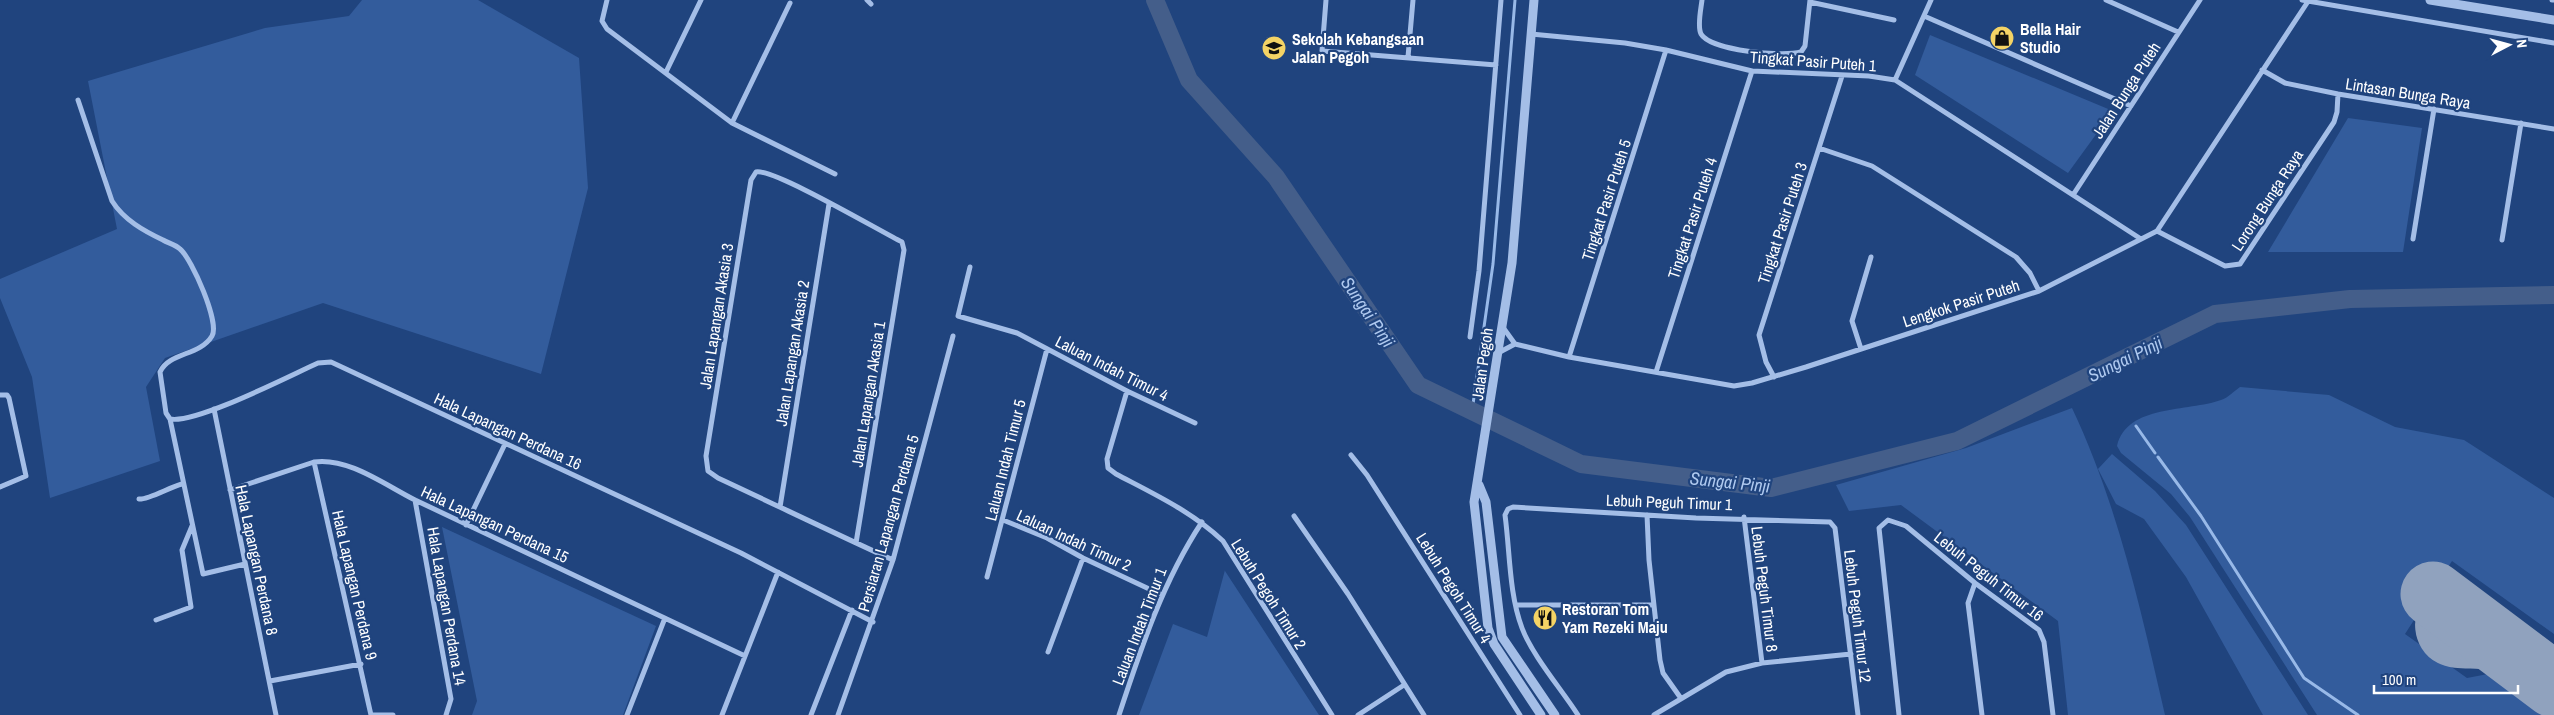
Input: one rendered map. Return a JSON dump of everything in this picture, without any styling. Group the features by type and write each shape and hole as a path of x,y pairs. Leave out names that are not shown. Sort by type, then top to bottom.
{"street":[{"path":"608,0 602,21 607,29 732,123 835,174"},
{"path":"666,72 702,0"},
{"path":"1326,0 1322,51 1496,65"},
{"path":"1408,57 1413,0"},
{"name":"Jalan Pegoh","path":"1470,337 1479,271 1501,0"},
{"name":"Jalan Pegoh","path":"1534,0 1512,263 1479,485 1486,502 1502,637 1554,714"},
{"path":"1702,0 1700,31 1702,36 1717,44 1762,54 1801,52 1805,46 1810,1 1894,20"},
{"path":"1895,80 1931,0"},
{"path":"2106,0 2178,32"},
{"name":"Jalan Bunga Puteh","path":"2073,195 2200,0"},
{"path":"2430,0 2463,3 2554,20"},
{"path":"2157,231 2262,70 2304,1 2554,43"},
{"path":"732,123 790,3"},
{"path":"1924,16 2131,106"},
{"name":"Tingkat Pasir Puteh 1","path":"1531,34 1625,43 1666,50 1752,71 1869,76 1895,80 2141,238"},
{"name":"Tingkat Pasir Puteh 5","path":"1569,357 1666,50"},
{"name":"Lintasan Bunga Raya","path":"2262,70 2285,83 2338,94 2554,129"},
{"name":"Tingkat Pasir Puteh 4","path":"1656,372 1752,71"},
{"name":"Tingkat Pasir Puteh 3","path":"1774,377 1766,362 1759,335 1842,76"},
{"name":"Lorong Bunga Raya","path":"2157,231 2225,266 2240,264 2334,122 2338,112 2338,94"},
{"path":"78,100 112,202 119,212 144,231 181,250 194,270 209,303 213,335 206,344 196,350 165,363 160,372 166,413 170,419 182,484 203,574 245,564"},
{"path":"2413,239 2434,109"},
{"path":"2502,240 2521,123"},
{"path":"1819,148 1872,166 2016,257 2030,273 2039,292"},
{"name":"Jalan Lapangan Akasia 3","path":"780,507 718,478 708,471 706,456 751,180 756,172 762,170 829,204"},
{"name":"Jalan Lapangan Akasia 1","path":"829,204 902,242 904,250 856,543"},
{"name":"Jalan Lapangan Akasia 2","path":"780,507 829,204"},
{"name":"Lengkok Pasir Puteh","path":"1515,344 1569,357 1734,386 1774,377 2039,292 2157,231"},
{"path":"1861,349 1852,321 1871,256"},
{"name":"Laluan Indah Timur 4","path":"970,267 958,316 1017,334 1127,391 1195,423"},
{"path":"1498,354 1515,344 1502,326"},
{"name":"Persiaran Lapangan Perdana 5","path":"838,715 873,622 893,560 952,336"},
{"name":"Laluan Indah Timur 5","path":"987,577 1047,349"},
{"name":"Hala Lapangan Perdana 16","path":"170,419 177,420 214,409 318,363 331,362 778,572 873,622"},
{"name":"Lebuh Pegoh Timur 2","path":"1127,391 1107,459 1108,468 1178,506 1202,522 1223,542 1332,715"},
{"path":"0,395 7,395 26,476 0,487"},
{"name":"Hala Lapangan Perdana 8","path":"214,409 276,715"},
{"path":"466,525 505,444"},
{"name":"Lebuh Pegoh Timur 4","path":"1351,455 1367,475 1520,715"},
{"name":"Hala Lapangan Perdana 15","path":"230,490 314,462 327,460 365,474 466,525 745,656"},
{"name":"Hala Lapangan Perdana 9","path":"314,462 371,715"},
{"path":"139,499 144,499 167,487 182,484"},
{"path":"1479,485 1474,502 1488,628 1494,644 1540,715"},
{"name":"Hala Lapangan Perdana 14","path":"415,500 451,699 446,715"},
{"path":"780,507 893,560"},
{"name":"Lebuh Peguh Timur 1","path":"1516,605 1505,515 1508,509 1513,507 1647,515 1744,517 1830,522"},
{"path":"1647,515 1654,605 1663,673 1680,697"},
{"path":"1294,516 1348,594 1424,715"},
{"name":"Lebuh Peguh Timur 8","path":"1744,517 1762,663"},
{"name":"Laluan Indah Timur 2","path":"1003,520 1047,538 1083,558 1162,595"},
{"name":"Lebuh Peguh Timur 16","path":"1879,528 1888,520 1906,526 1975,583 2039,630 2044,642 2053,715"},
{"name":"Laluan Indah Timur 1","path":"1119,715 1162,595 1187,545 1202,522"},
{"name":"Lebuh Peguh Timur 12","path":"1830,522 1835,528 1858,715"},
{"path":"156,620 191,607 182,550 193,526"},
{"name":"Lebuh Peguh Timur 12","path":"1879,528 1899,715"},
{"path":"1048,652 1083,558"},
{"path":"722,715 778,572"},
{"path":"1975,583 1968,603 1982,715"},
{"path":"1578,715 1525,635 1516,605 1654,605"},
{"path":"811,715 852,610"},
{"path":"627,715 665,618"},
{"path":"1654,715 1680,697 1726,672 1762,663 1851,654"},
{"path":"270,681 361,664"},
{"path":"1358,715 1404,685"},
{"path":"371,715 393,715"}],"shaded area":[{"path":"362,0 478,0 579,58 588,188 541,374 323,303 165,358 146,387 160,461 50,498 32,377 0,298 0,279 117,229 88,81 265,28 349,16"},
{"path":"1930,35 2113,111 2068,173 1915,75"},
{"path":"2348,118 2422,128 2403,252 2268,252"},
{"path":"2240,387 2329,395 2395,427 2464,440 2554,498 2554,634 2452,561 2405,634 2467,678 2488,674 2546,715 2317,715 2190,517 2171,494 2121,453 2117,446 2123,432 2133,423 2146,416 2221,400"},
{"path":"2072,408 2103,482 2127,559 2165,715 2068,715 2058,621 1901,505 1849,511 1836,485 1966,448"},
{"path":"2112,454 2155,491 2186,525 2308,715 2263,715 2186,577 2144,519 2116,504 2098,469"},
{"path":"442,527 656,626 623,715 472,715 477,701"},
{"path":"1225,570 1319,715 1139,715 1173,624 1207,637"}],"waterway":[{"name":"Sungai Pinji","path":"1155,0 1189,80 1276,177 1418,385 1581,464 1771,488 1957,441 2215,314 2350,299 2554,295"},
{"path":"1472,411 1493,264 1515,0"},
{"path":"2136,426 2155,453"},
{"path":"2158,457 2201,516 2304,678 2358,715"}],"taxiway":[{"path":"2546,679 2526,668 2497,658 2459,655 2443,651 2437,647 2430,635 2428,628 2430,614 2439,603 2446,600 2469,598 2519,652 2554,685"}],"runway":[{"path":"2433,594 2554,685"}],"place":[{"name":"Bella Hair Studio","path":"2002,38"},
{"name":"Sekolah Kebangsaan Jalan Pegoh","path":"1274,48"},
{"name":"Restoran Tom Yam Rezeki Maju","path":"1545,618"}]}
